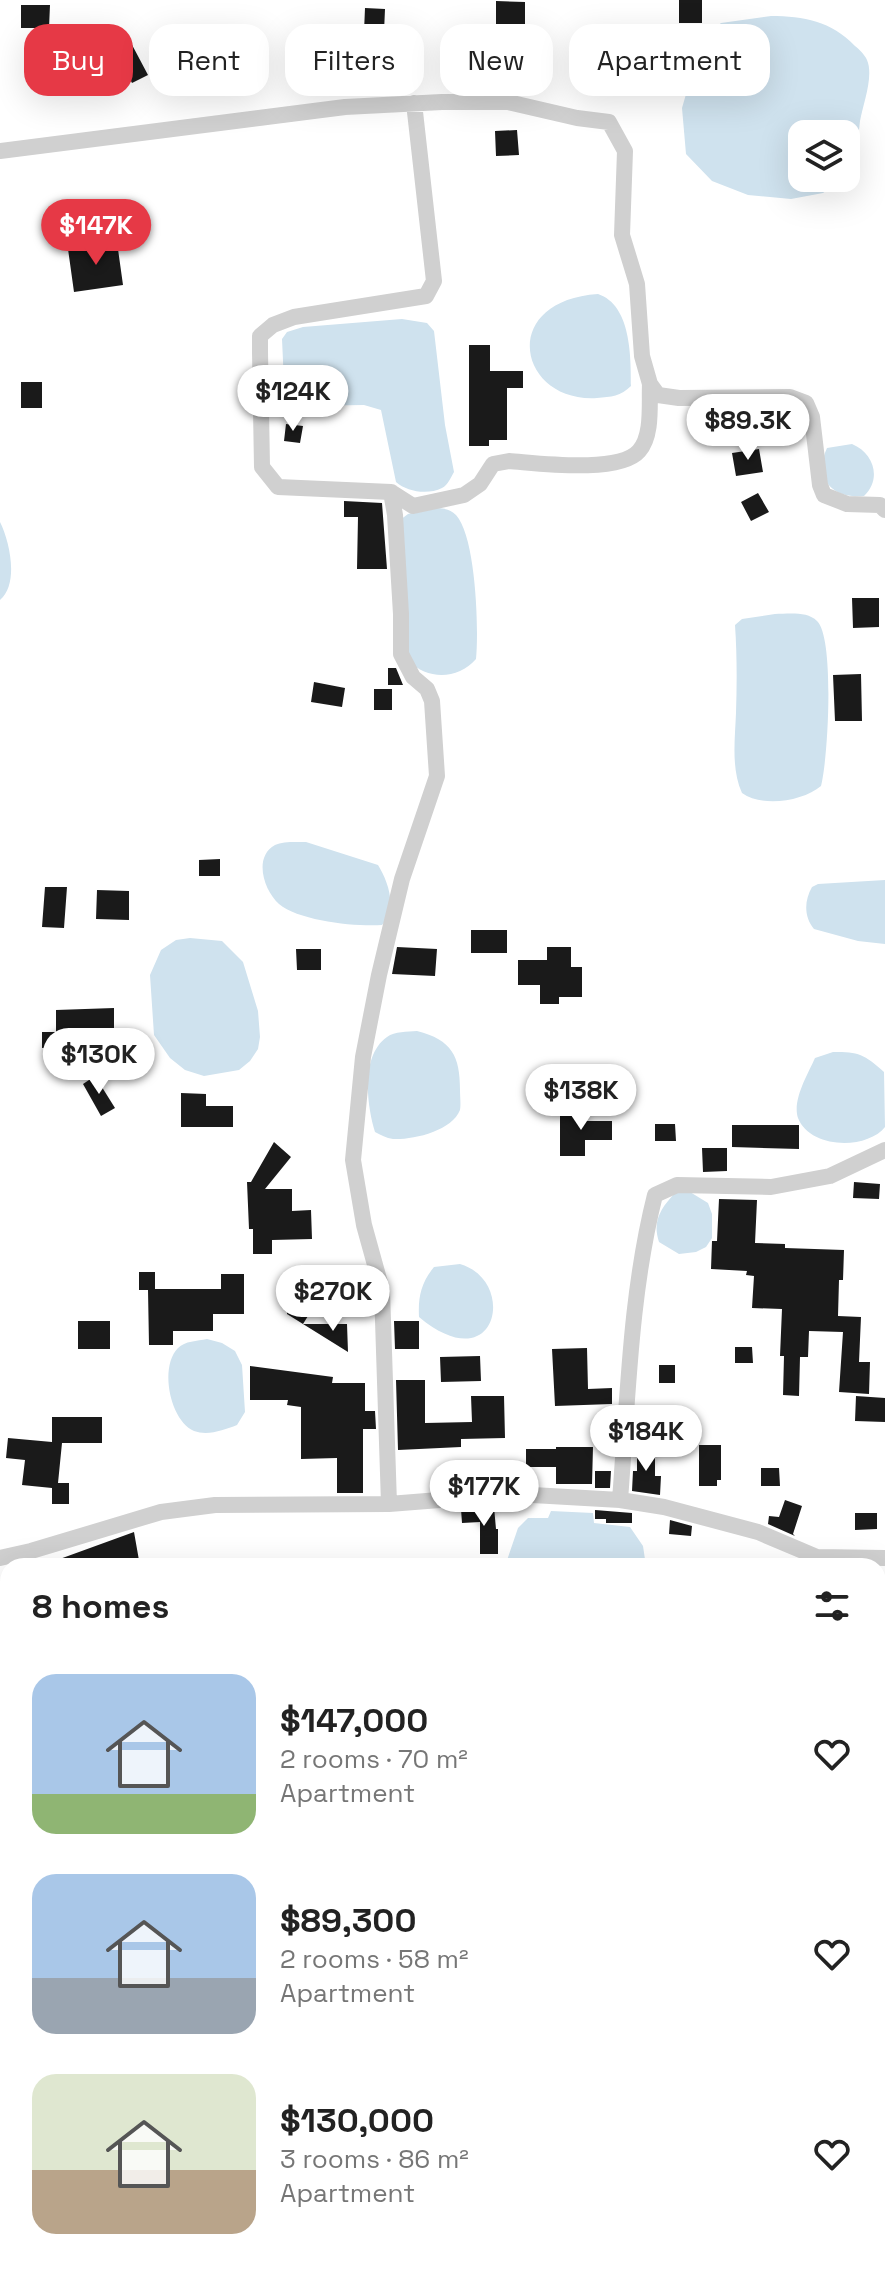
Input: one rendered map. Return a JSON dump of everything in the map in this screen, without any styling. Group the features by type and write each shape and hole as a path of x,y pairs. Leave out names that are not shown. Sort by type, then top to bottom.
{"street":[{"path":"0,151 345,107 414,103 508,102 609,122 625,151 622,235 637,284 642,356 650,384 648,426 640,451 631,457 608,465 509,461 493,464 480,484 464,495 413,506 391,492 278,487 262,467 260,336 273,325 294,317 426,296 434,281 414,103"},
{"path":"650,384 658,395 679,398 790,397 806,403 812,417 820,485 824,495 847,504 880,505 885,510"},
{"path":"389,1504 382,1290 364,1225 353,1160 363,1057 379,975 402,879 437,776 432,701 427,689 413,677 401,654 395,515 391,492"},
{"path":"620,1500 636,1297 655,1195 677,1185 771,1187 830,1176 885,1150"},
{"path":"0,1558 161,1512 215,1505 389,1504 515,1494 620,1500 664,1507 758,1532 817,1557 885,1558"}],"water":[{"path":"771,16 806,19 836,31 862,52 867,60 869,74 860,121 788,120 788,192 823,193 791,199 748,195 712,181 686,154 682,108 685,96 770,96 770,24 721,23"},
{"path":"598,294 609,300 623,320 629,347 631,386 620,394 607,397 570,395 550,385 536,369 530,350 532,331 544,314 566,301"},
{"path":"402,319 427,323 434,331 454,472 444,487 424,492 396,482 381,410 364,405 299,406 287,395 284,383 282,339 287,332 303,327"},
{"path":"852,444 866,454 873,467 873,482 864,496 835,490 828,484 822,469 827,448"},
{"path":"432,508 451,511 463,526 472,562 476,606 476,659 460,671 442,675 425,672 409,661 400,520 408,514"},
{"path":"0,522 7,540 11,574 6,593 0,600"},
{"path":"803,614 817,621 823,632 828,674 826,752 821,786 804,796 783,801 761,800 742,793 734,754 737,680 735,625 742,619"},
{"path":"306,842 378,865 390,895 390,911 382,925 314,919 279,904 265,883 264,857 275,845"},
{"path":"885,880 885,944 858,941 814,929 808,919 806,909 812,887 818,884"},
{"path":"176,940 222,941 243,962 258,1011 260,1037 258,1049 239,1070 204,1076 185,1070 170,1058 154,1035 150,975 161,950"},
{"path":"417,1031 438,1039 452,1051 460,1078 460,1110 441,1129 411,1138 390,1139 375,1132 368,1096 369,1069 378,1045 387,1037"},
{"path":"833,1052 861,1055 884,1072 885,1127 866,1140 826,1141 804,1128 798,1118 799,1095 815,1058"},
{"path":"690,1192 708,1203 712,1214 712,1238 706,1247 696,1252 679,1254 659,1242 657,1221 675,1193"},
{"path":"460,1264 478,1274 489,1289 493,1305 490,1321 482,1333 466,1339 446,1334 419,1317 421,1290 434,1267"},
{"path":"207,1339 235,1351 242,1365 245,1412 237,1425 205,1433 194,1431 179,1416 173,1405 168,1380 172,1357 178,1348"},
{"path":"551,1511 593,1513 594,1523 630,1527 643,1546 645,1558 508,1558 518,1528 528,1518 548,1518"}],"building":[{"path":"679,0 702,0 702,23 679,23"},
{"path":"496,1 525,2 525,24 496,24"},
{"path":"21,5 50,5 49,24 24,24 21,28"},
{"path":"365,8 385,9 384,24 364,24"},
{"path":"133,47 148,75 133,82"},
{"path":"517,130 519,155 496,156 495,131"},
{"path":"117,242 123,285 74,292 68,249"},
{"path":"469,345 490,345 490,371 523,371 523,388 507,388 507,440 489,440 489,446 469,446"},
{"path":"21,382 42,382 42,408 21,408"},
{"path":"286,424 303,426 300,443 284,441"},
{"path":"759,449 763,472 736,476 732,453"},
{"path":"758,493 769,512 751,521 741,502"},
{"path":"344,501 382,503 387,569 357,569 358,517 344,517"},
{"path":"852,598 879,598 879,627 853,628"},
{"path":"388,668 396,668 403,685 388,685"},
{"path":"861,674 862,721 835,721 833,675"},
{"path":"314,682 345,688 342,707 311,702"},
{"path":"374,689 392,689 392,710 374,710"},
{"path":"220,859 220,876 199,876 199,860"},
{"path":"45,887 67,887 64,928 42,927"},
{"path":"97,890 129,891 129,920 96,919"},
{"path":"471,930 507,930 507,953 471,953"},
{"path":"397,947 437,949 435,976 392,974"},
{"path":"547,947 571,947 571,967 582,967 582,997 559,997 559,1004 540,1004 540,985 518,985 518,960 547,960"},
{"path":"296,949 321,949 321,970 297,970"},
{"path":"114,1008 114,1040 88,1040 88,1054 65,1054 65,1047 42,1048 42,1032 56,1032 56,1010"},
{"path":"95,1076 115,1108 101,1116 83,1084"},
{"path":"181,1093 206,1094 206,1106 233,1106 233,1127 181,1127"},
{"path":"560,1111 586,1111 586,1121 612,1121 612,1140 585,1140 585,1156 560,1156"},
{"path":"655,1124 675,1124 676,1141 655,1141"},
{"path":"732,1125 799,1125 799,1149 732,1147"},
{"path":"274,1142 291,1157 265,1189 292,1189 292,1211 311,1210 312,1239 272,1240 272,1254 253,1254 247,1182 251,1182"},
{"path":"702,1148 727,1148 727,1171 703,1172"},
{"path":"854,1182 880,1184 879,1199 853,1198"},
{"path":"719,1199 757,1200 755,1243 785,1244 785,1248 844,1250 838,1316 861,1317 859,1362 870,1362 869,1394 839,1392 843,1332 809,1331 808,1357 800,1357 799,1396 783,1395 784,1356 780,1356 782,1309 752,1308 754,1276 746,1275 747,1271 711,1269 712,1241 717,1241"},
{"path":"139,1272 155,1272 155,1289 221,1289 221,1274 244,1274 244,1314 213,1314 213,1331 173,1331 173,1345 149,1345 148,1290 139,1290"},
{"path":"304,1284 318,1293 309,1306 313,1308 303,1324 287,1314 287,1308"},
{"path":"78,1321 110,1321 110,1349 78,1349"},
{"path":"394,1321 419,1321 419,1349 395,1349"},
{"path":"303,1324 347,1324 348,1352"},
{"path":"735,1347 752,1347 753,1363 735,1363"},
{"path":"587,1348 588,1389 612,1388 612,1404 555,1406 552,1349"},
{"path":"480,1356 481,1381 441,1382 440,1357"},
{"path":"659,1365 675,1365 675,1383 659,1383"},
{"path":"250,1366 333,1377 332,1383 365,1383 365,1411 375,1411 376,1429 363,1429 363,1493 337,1493 337,1458 301,1459 301,1407 287,1405 288,1400 250,1400"},
{"path":"396,1380 425,1380 425,1423 472,1422 471,1396 504,1396 505,1438 461,1439 461,1447 398,1450"},
{"path":"856,1396 885,1398 885,1422 855,1421"},
{"path":"52,1417 102,1417 102,1443 62,1443 58,1483 69,1483 69,1504 52,1504 52,1488 22,1485 25,1460 6,1458 8,1438 52,1442"},
{"path":"699,1445 721,1445 721,1480 717,1480 717,1486 699,1486"},
{"path":"593,1447 592,1484 556,1484 556,1467 526,1467 526,1449"},
{"path":"637,1449 655,1449 655,1476 661,1476 660,1495 632,1491 633,1471 637,1471"},
{"path":"761,1468 779,1468 780,1486 761,1486"},
{"path":"595,1471 611,1471 610,1488 595,1488"},
{"path":"785,1500 802,1506 793,1534 795,1536 768,1524 769,1516 779,1517"},
{"path":"494,1507 498,1554 480,1554 480,1522 462,1523 461,1509"},
{"path":"595,1510 632,1513 632,1523 606,1523 606,1519 595,1519"},
{"path":"855,1513 877,1513 877,1529 855,1530"},
{"path":"670,1520 692,1526 691,1536 669,1534"},
{"path":"134,1532 139,1558 62,1558"}]}
